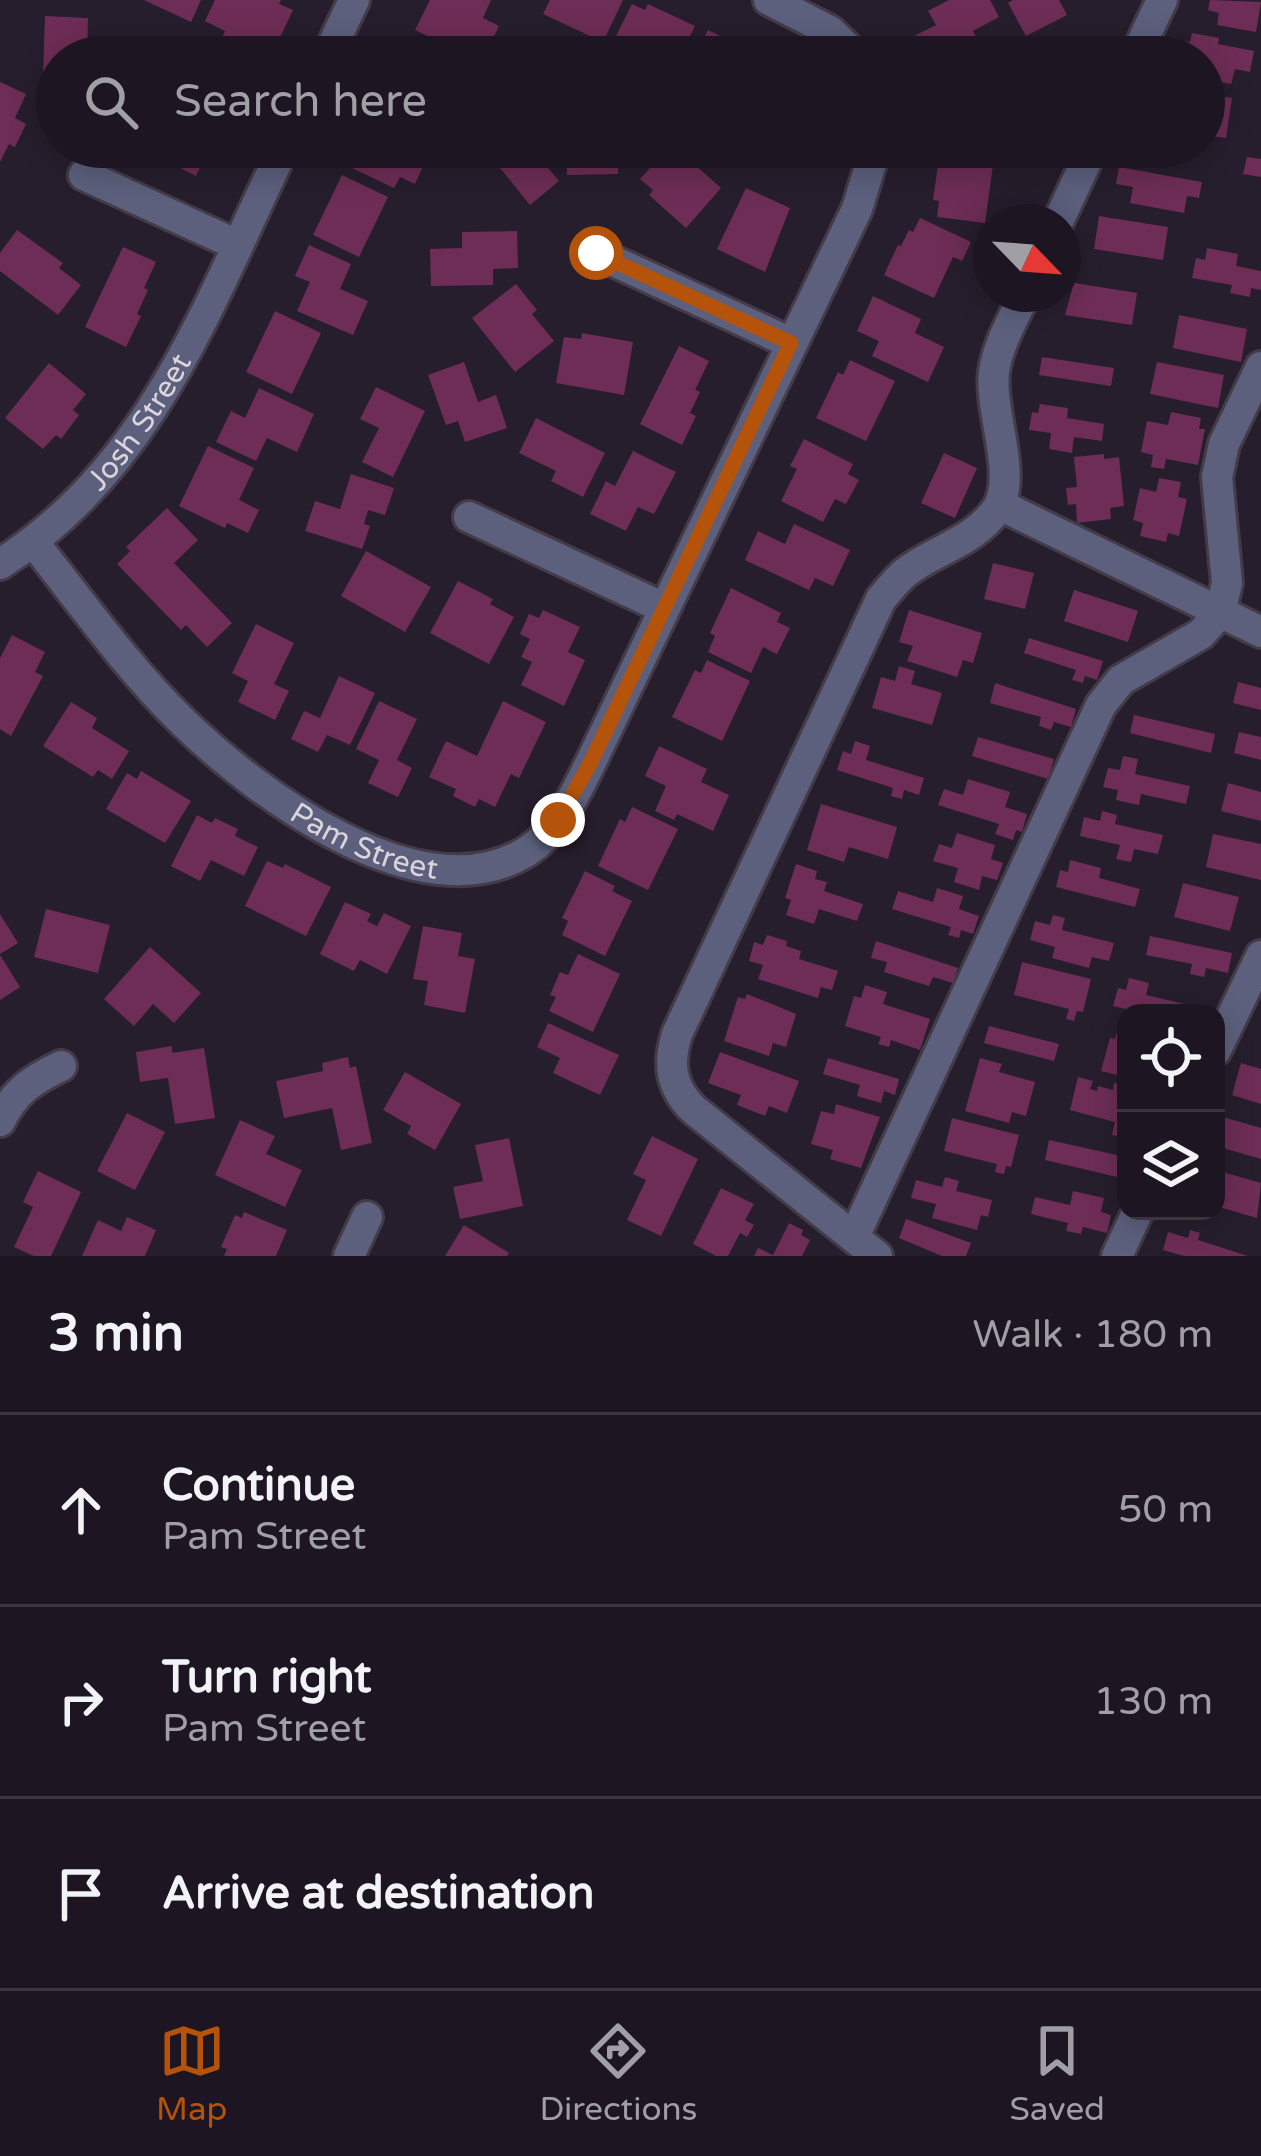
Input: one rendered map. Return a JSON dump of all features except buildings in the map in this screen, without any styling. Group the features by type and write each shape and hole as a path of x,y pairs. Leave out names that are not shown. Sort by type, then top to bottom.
{"street":[{"path":"337,36 354,0"},
{"path":"769,0 835,36"},
{"path":"1145,36 1162,0"},
{"name":"Josh Street","path":"0,564 34,543 81,501 149,418 274,168"},
{"name":"Pam Street","path":"34,543 154,692 236,769 337,833 390,858 431,869 467,871 526,852 544,838 572,800 856,209 869,168"},
{"path":"1066,204 1083,168"},
{"path":"84,175 237,245"},
{"path":"596,253 791,343"},
{"path":"1016,312 994,373 1005,474 1000,505 977,530 907,571 881,599 673,1048 674,1082 685,1101 865,1247 1101,705 1121,680 1201,634 1220,613 1227,584 1217,477 1225,444 1261,367"},
{"path":"1000,505 1261,632"},
{"path":"469,518 664,608"},
{"path":"1225,1031 1261,956"},
{"path":"0,1121 16,1094 61,1066"},
{"path":"349,1256 367,1217"},
{"path":"1117,1256 1134,1220"}],"route":[{"path":"558,820 590,764 791,343 596,253"}]}
